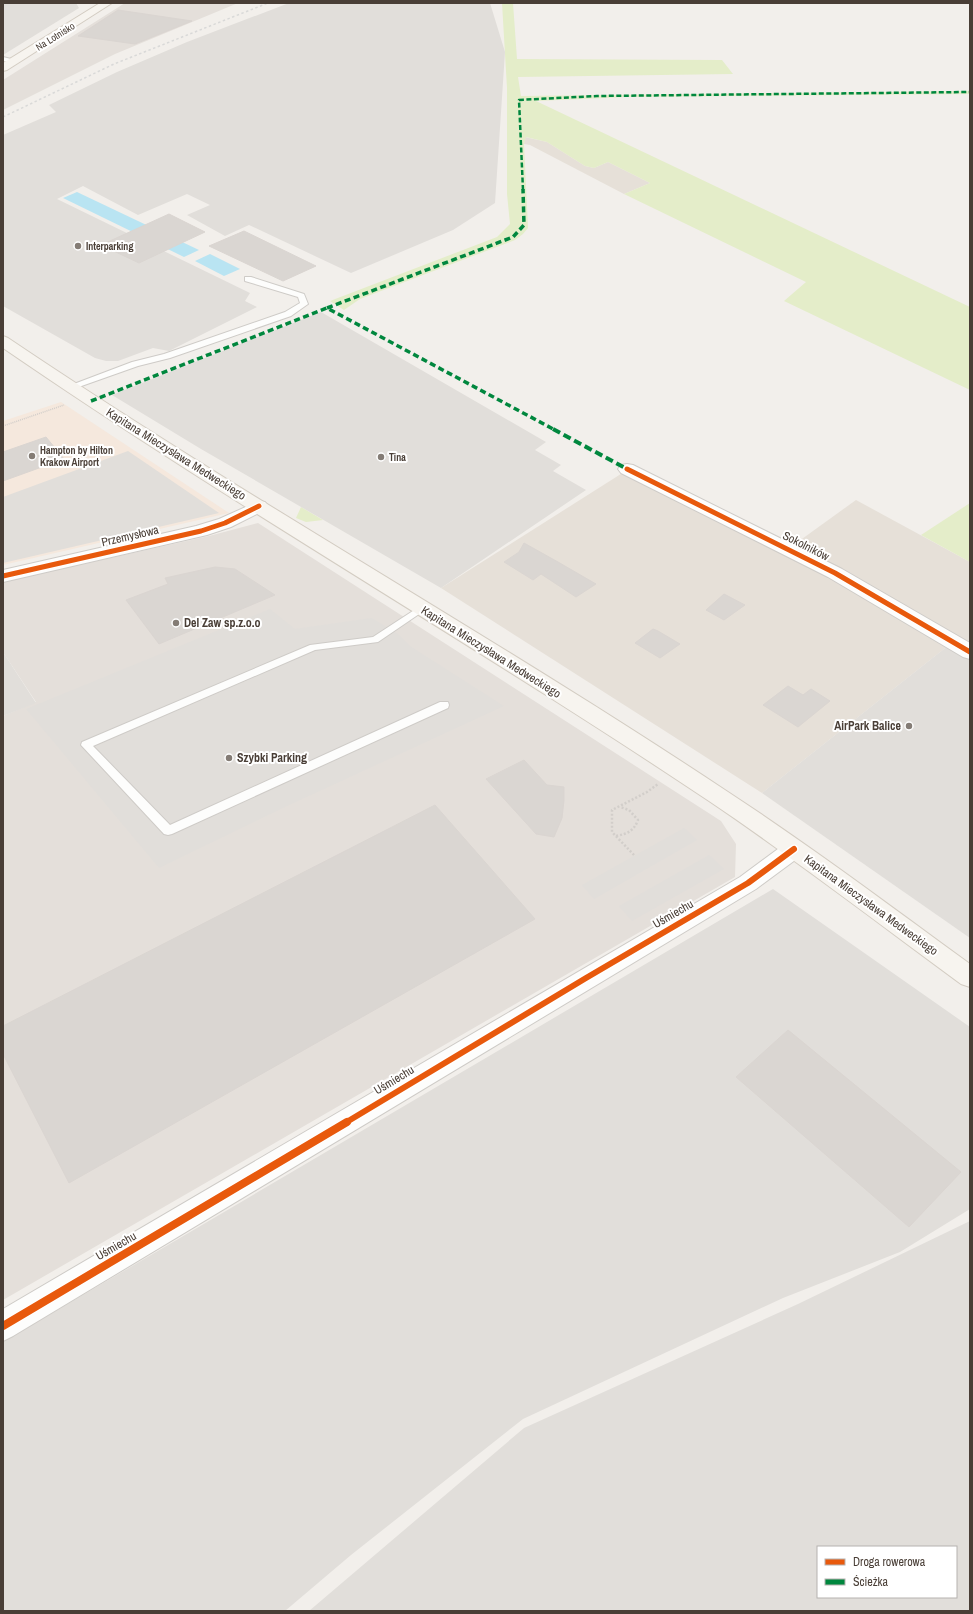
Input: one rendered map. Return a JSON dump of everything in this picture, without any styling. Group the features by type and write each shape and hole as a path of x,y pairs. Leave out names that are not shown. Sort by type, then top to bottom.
{"main road":[{"name":"Na Lotnisko","path":"3,68 107,3"},
{"name":"Kapitana Mieczysława Medweckiego","path":"3,341 70,387 688,776 794,849 970,978"}],"street":[{"name":"Sokolników","path":"627,469 835,573 970,652"},
{"name":"Przemysłowa","path":"3,576 201,531 225,523 259,506"},
{"name":"Uśmiechu","path":"3,1326 748,883 794,849"}],"lane":[{"path":"3,59 16,61"},
{"path":"70,387 135,364 167,356 288,314 304,304 301,296 248,279"},
{"path":"422,608 375,640 313,647 86,745 168,830 444,705"}],"path":[{"path":"3,426 65,405"},
{"path":"634,856 612,832 612,810 647,792 657,784"},
{"path":"616,836 628,834 636,827 638,820 629,810 619,807"}],"shaded area":[{"path":"3,3 76,3 79,8 3,55"},
{"path":"125,3 238,3 115,54 3,110 3,80"},
{"path":"289,3 490,3 505,52 495,203 453,230 351,273 249,225 225,236 187,215 210,205 187,194 138,215 83,186 57,199 250,293 245,301 257,307 169,351 153,348 118,361 106,361 95,358 3,306 3,135 56,112 49,105 117,72 187,42"},
{"path":"525,137 547,142 585,166 594,168 608,162 650,183 624,194 530,145 524,144"},
{"name":"Tina","path":"321,312 546,442 535,450 561,465 553,471 586,490 441,588 201,449 112,395"},
{"path":"61,402 229,513 3,565 3,421"},
{"path":"128,451 219,513 3,563 3,497"},
{"path":"624,472 836,579 949,645 762,793 441,588"},
{"path":"856,500 970,562 970,645 795,544"},
{"path":"258,523 721,821 736,844 735,877 3,1300 3,716 36,702 3,652 3,582 209,536"},
{"name":"Szybki Parking","path":"270,609 295,629 372,618 398,634 410,646 504,706 285,807 159,868 26,709"},
{"name":"AirPark Balice","path":"949,645 970,659 970,938 762,793"},
{"path":"3,652 36,703 3,716"},
{"path":"684,828 697,840 594,899 582,885"},
{"path":"709,855 724,869 632,921 619,906"},
{"path":"773,889 970,1027 970,1209 900,1252 783,1298 523,1419 351,1555 285,1611 3,1611 3,1342"},
{"path":"970,1221 970,1611 309,1611 524,1428 798,1304"}],"green space":[{"path":"502,3 513,3 517,59 722,60 733,74 518,77 521,96 970,91 970,94 627,97 536,101 970,307 970,390 784,301 806,282 624,194 650,183 608,162 594,168 585,166 547,142 526,137 524,144 528,228 523,234 515,240 360,299 344,310 330,301 497,237 510,224 507,194 507,88"},
{"path":"970,503 970,562 921,535"},
{"path":"301,507 323,520 306,522 296,518"}],"water":[{"path":"77,192 199,250 184,257 63,198"},
{"path":"210,254 240,269 224,276 195,261"}],"building":[{"path":"118,10 192,21 135,44 78,36"},
{"path":"169,214 205,232 139,263 101,245"},
{"path":"244,231 316,266 283,281 209,246"},
{"name":"Hampton by Hilton Krakow Airport","path":"46,437 64,459 3,481 3,452"},
{"path":"524,543 596,584 576,597 541,574 533,580 504,562 519,552"},
{"name":"Del Zaw sp.z.o.o","path":"215,567 235,569 275,595 159,644 126,600 168,584 165,578"},
{"path":"724,594 745,605 724,620 706,610"},
{"path":"653,629 680,644 660,658 635,643"},
{"path":"788,686 803,695 811,689 830,701 798,727 763,705"},
{"path":"524,760 547,785 564,787 562,818 554,837 536,834 486,779"},
{"path":"435,805 535,919 69,1183 3,1054 3,1026"},
{"path":"788,1030 961,1172 909,1227 736,1077"}],"railway":[{"path":"3,117 114,64 268,3"}],"marked path":[{"path":"327,308 513,237 524,225 519,100 597,96 970,92"},
{"path":"91,401 327,308 627,469"}],"cycle path":[{"path":"627,469 835,573 970,652"},
{"path":"3,576 201,531 225,523 259,506"},
{"path":"3,1326 748,883 794,849"}],"place":[{"name":"Interparking","path":"78,246"},
{"name":"Hampton by Hilton Krakow Airport","path":"32,456"},
{"name":"Tina","path":"381,457"},
{"name":"Del Zaw sp.z.o.o","path":"176,623"},
{"name":"AirPark Balice","path":"909,726"},
{"name":"Szybki Parking","path":"229,758"}]}
